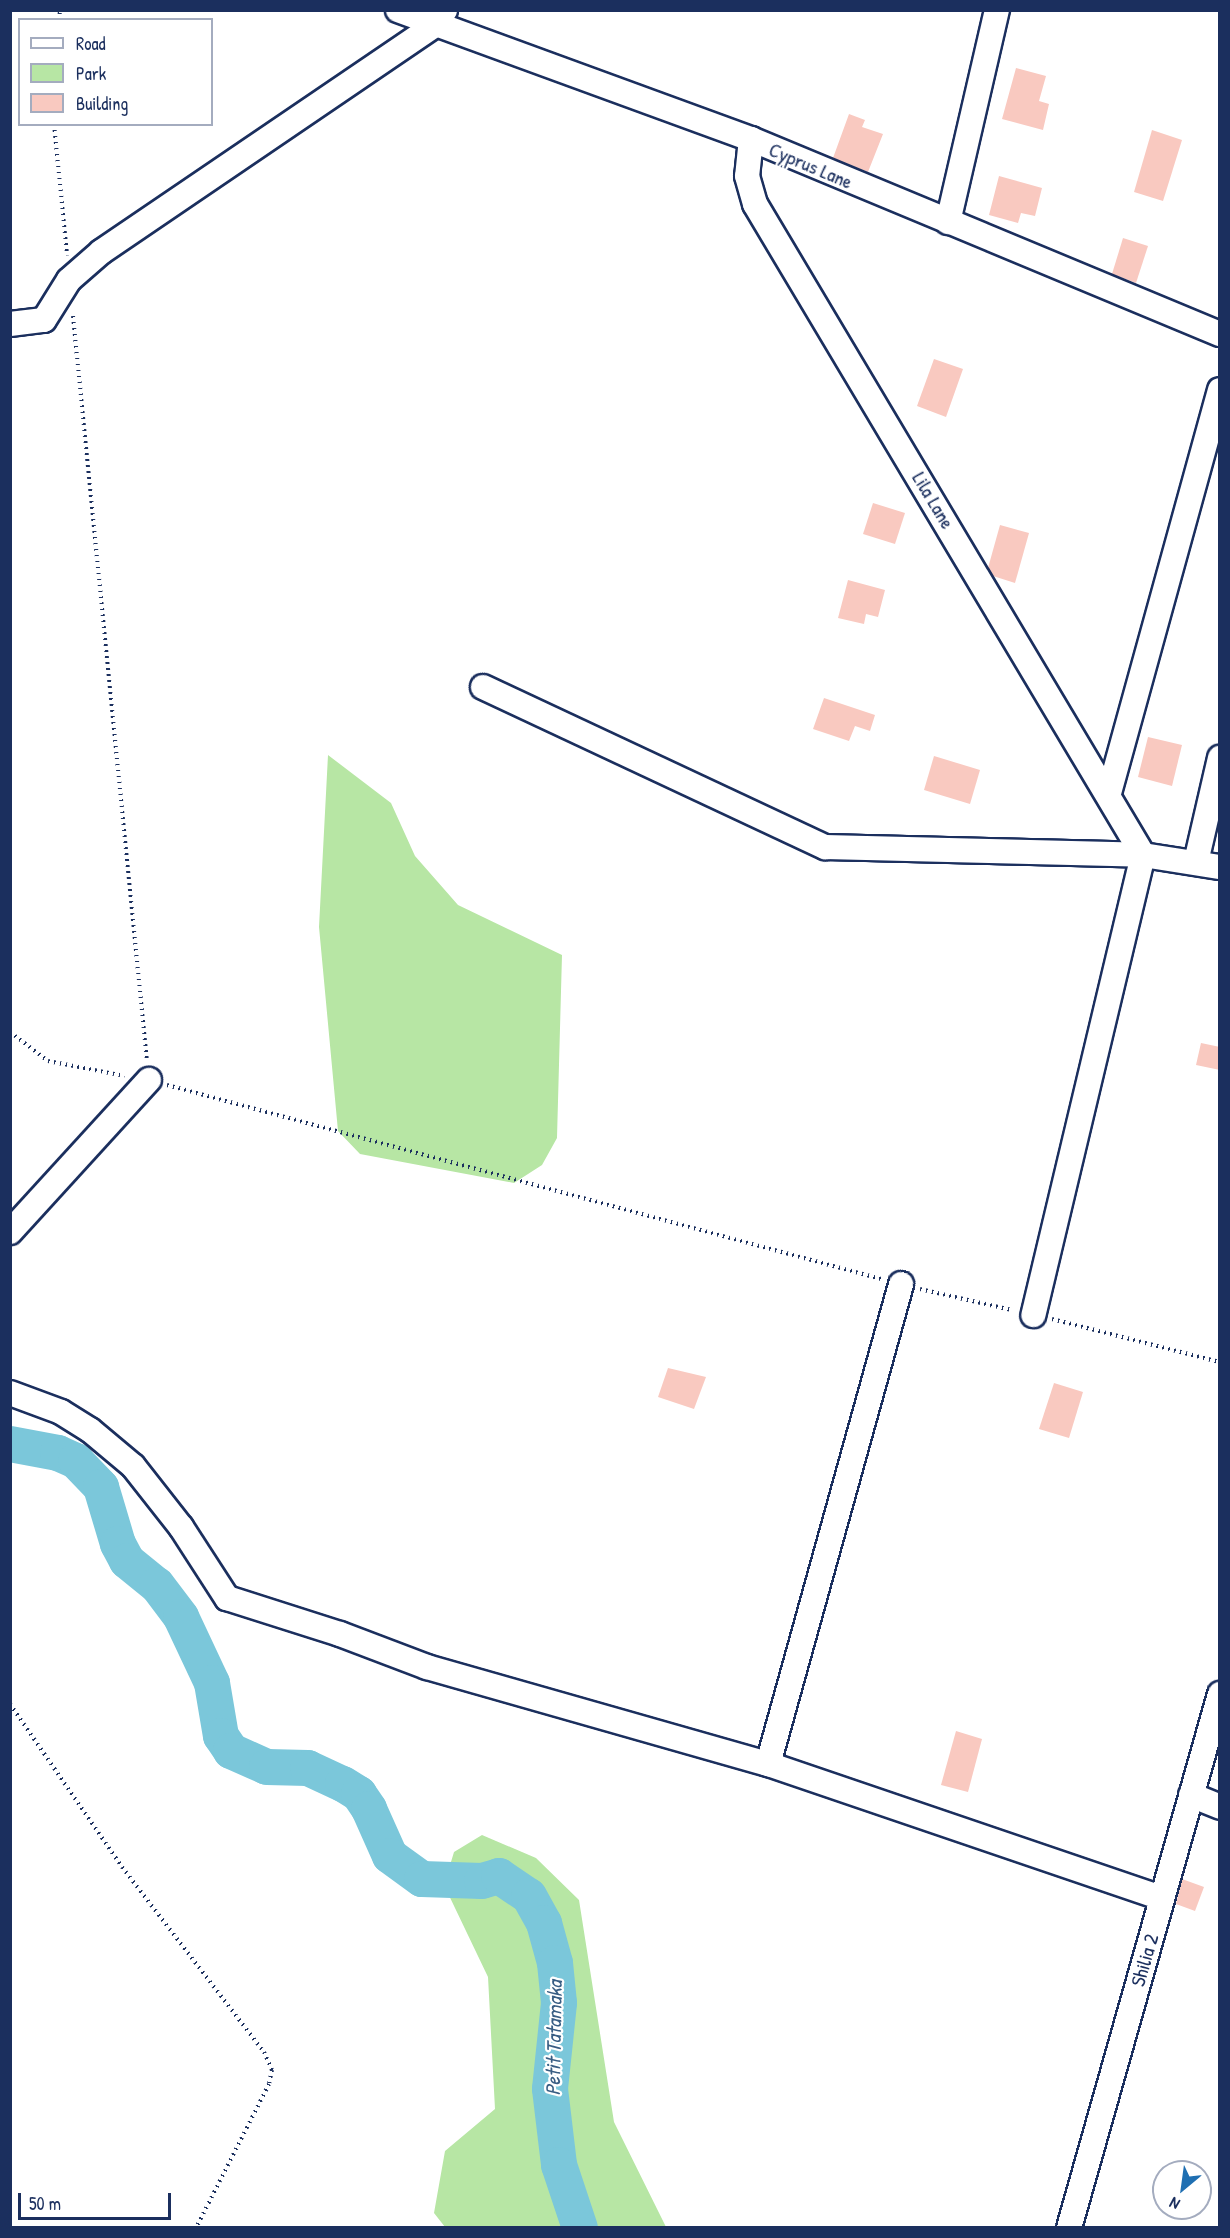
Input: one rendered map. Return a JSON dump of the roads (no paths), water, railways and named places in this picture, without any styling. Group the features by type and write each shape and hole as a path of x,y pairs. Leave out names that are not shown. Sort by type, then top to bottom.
{"street":[{"name":"Cyprus Lane","path":"398,10 440,18 751,139 1220,334"},
{"path":"948,222 997,10"},
{"path":"10,324 44,321 69,280 101,252 440,18"},
{"name":"Lila Lane","path":"751,139 747,176 755,204 1109,793 1143,855"},
{"path":"1109,793 1220,390"},
{"path":"483,687 825,847 1143,855 1220,867"},
{"path":"1196,862 1220,758"},
{"path":"1033,1315 1143,855"},
{"path":"10,1232 149,1080"},
{"path":"768,1764 901,1284"},
{"path":"10,1393 61,1412 90,1430 133,1466 181,1527 227,1598 340,1634 427,1667 768,1764 1161,1898"},
{"name":"Shilia 2","path":"1069,2228 1220,1694"},
{"path":"1191,1795 1220,1808"}],"waterway":[{"name":"Petit Tatamaka","path":"10,1444 58,1453 76,1461 101,1487 118,1544 127,1561 157,1585 181,1617 212,1683 221,1736 231,1751 267,1767 308,1768 359,1794 369,1809 390,1856 422,1879 482,1881 499,1876 529,1896 544,1923 555,1963 559,2003 550,2089 559,2165 580,2228"}]}
